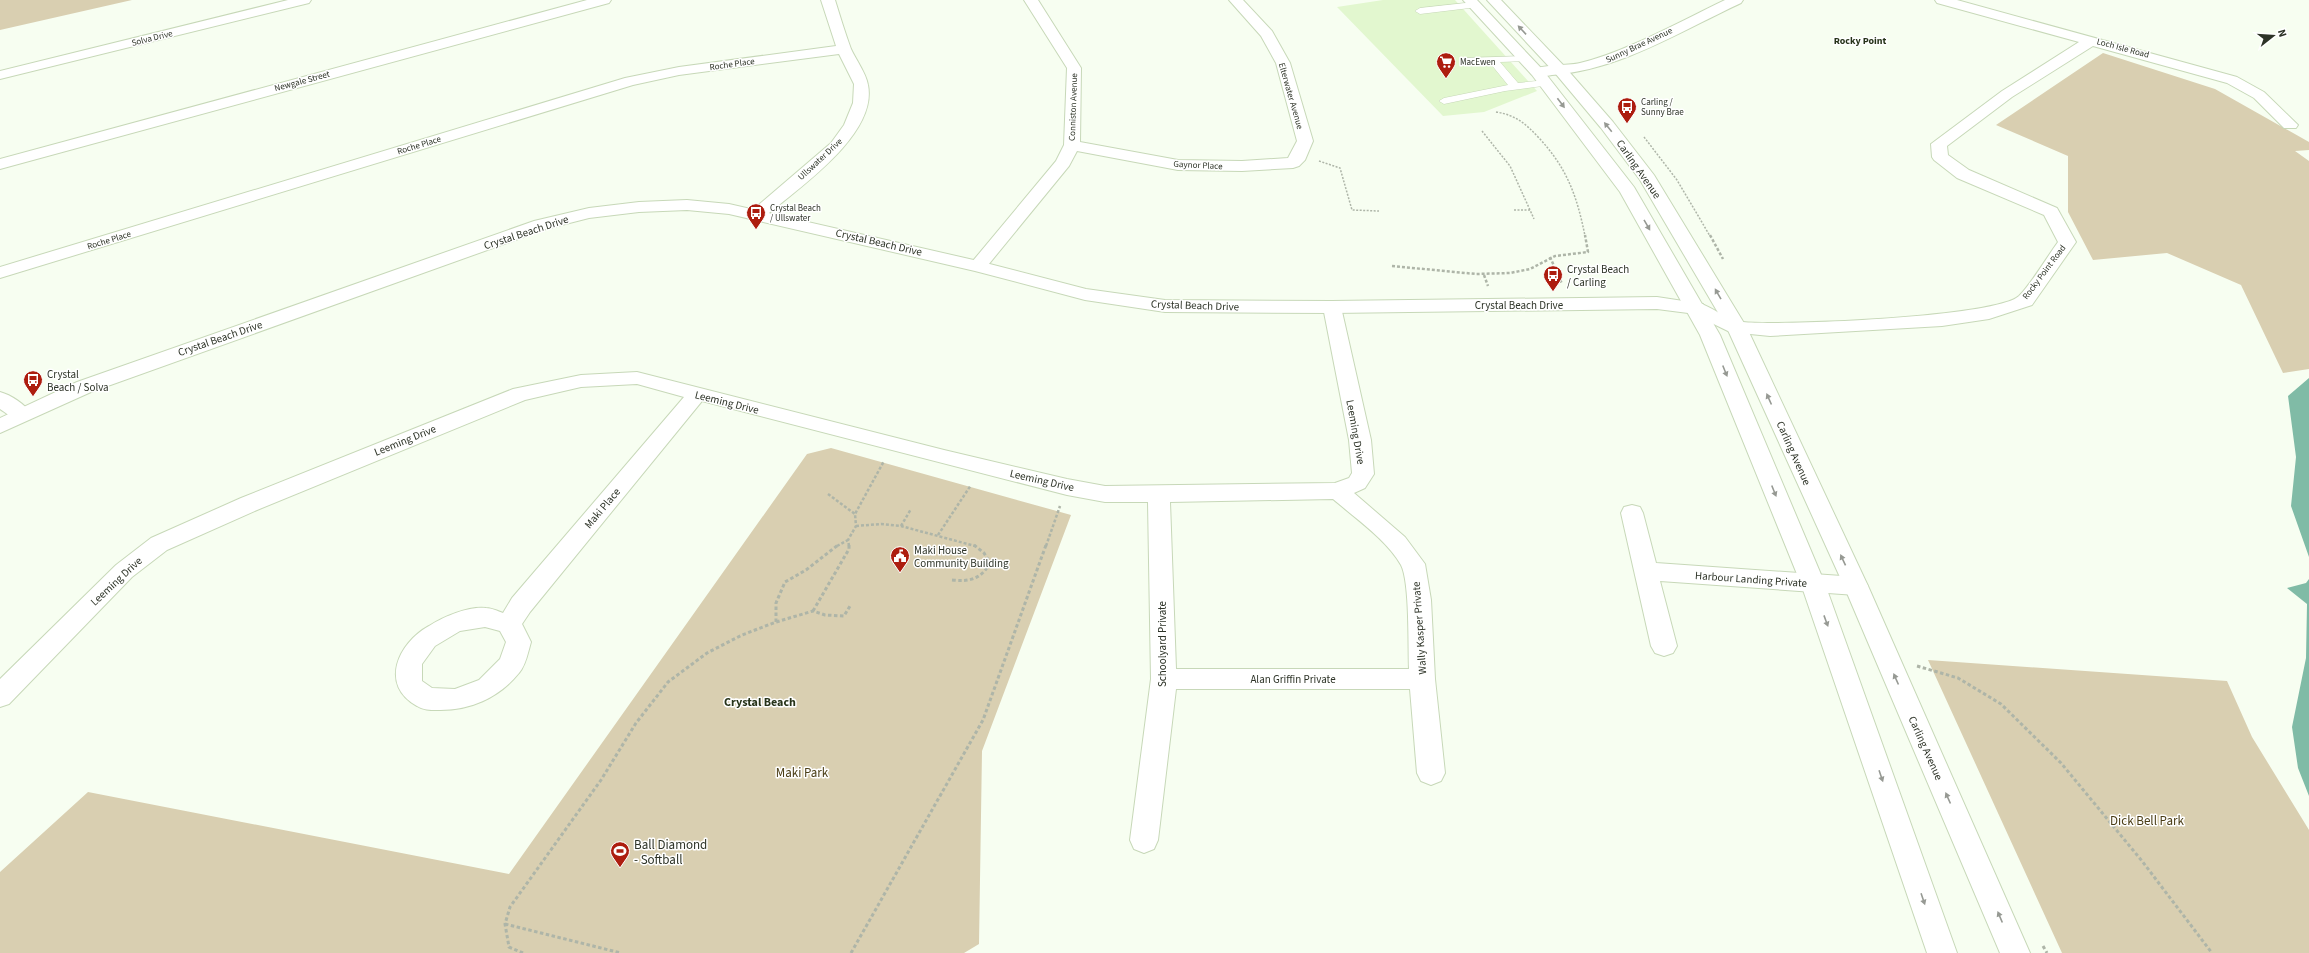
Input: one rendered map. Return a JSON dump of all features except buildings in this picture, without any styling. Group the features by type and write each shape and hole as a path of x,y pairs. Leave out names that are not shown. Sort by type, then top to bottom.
{"street":[{"name":"Solva Drive","path":"0,75 304,0"},
{"name":"Newgale Street","path":"0,164 561,10 604,0"},
{"name":"Ullswater Drive","path":"757,214 837,146 852,126 860,103 861,84 844,49 828,0"},
{"name":"Conniston Avenue","path":"978,266 1063,163 1072,145 1074,68 1031,0"},
{"name":"Elterwater Avenue","path":"1236,0 1267,34 1283,63 1305,141 1299,157"},
{"name":"Carling Avenue","path":"1494,0 1560,70 1607,125 1648,179 1737,328 1856,586 2016,953"},
{"name":"Sunny Brae Avenue","path":"1542,78 1560,70 1604,62 1736,0"},
{"name":"Loch Isle Road","path":"1942,0 2092,40 2232,80 2259,95 2290,125"},
{"name":"Carling Avenue","path":"1472,2 1542,78 1628,191 1696,308 1713,341 1813,584 1942,953"},
{"name":"Rocky Point Road","path":"1696,308 1737,328 1770,330 1942,320 1989,313 2025,301 2067,242 2051,212 1963,174 1940,157 1940,144 2007,94 2060,62 2092,40"},
{"name":"Roche Place","path":"0,273 630,81 679,71 844,49"},
{"name":"Gaynor Place","path":"1072,145 1178,165 1242,166 1293,163 1299,157"},
{"name":"Crystal Beach Drive","path":"0,426 22,414 104,380 540,225 589,213 639,207 687,205 729,209 757,214 978,266 1085,294 1165,306 1332,307 1657,303 1696,308"},
{"name":"Leeming Drive","path":"0,696 124,571 159,544 248,504 520,394 581,381 619,377 637,378 1067,487 1105,494 1338,491 1357,483 1363,474 1363,463 1360,440 1332,307"},
{"name":"Maki Place","path":"509,624 521,605 697,394"},
{"path":"0,399 22,414"},
{"name":"Wally Kasper Private","path":"1338,491 1397,543 1413,564 1419,600 1422,679 1431,773"},
{"name":"Schoolyard Private","path":"1144,840 1164,679 1159,494"},
{"path":"1632,513 1664,646"},
{"name":"Harbour Landing Private","path":"1646,571 1856,586"},
{"name":"Alan Griffin Private","path":"1164,679 1422,679"}],"lane":[{"path":"1420,11 1472,2"},
{"path":"1479,71 1469,60 1525,59"},
{"path":"1493,60 1516,87"},
{"path":"1444,101 1493,86 1516,87 1542,78"}],"path":[{"path":"1392,266 1424,267 1448,272 1484,275 1528,270 1550,257 1588,252 1582,222 1567,178 1557,158 1522,120 1505,113 1496,112"},
{"path":"1482,132 1510,166 1534,219"},
{"path":"1299,157 1340,168 1352,210 1379,212"},
{"path":"1514,210 1530,210"},
{"path":"1550,257 1570,304"},
{"path":"776,622 776,603 785,582 806,570 839,544 848,540 856,526 855,514 884,460"},
{"path":"938,536 971,485"},
{"path":"851,953 983,720 1067,487"},
{"path":"828,494 855,514"},
{"path":"901,526 911,510"},
{"path":"856,526 881,524 901,526 973,544 984,553 990,563 980,576 968,582 952,580"},
{"path":"813,611 850,549 848,540"},
{"path":"523,953 509,947 505,924 510,907 601,780 636,722 668,682 707,653 742,635 776,622 813,611 825,615 844,616 850,606"},
{"path":"1917,666 1958,678 2001,704 2061,763 2142,862 2212,953"},
{"path":"505,924 621,953"}],"shaded area":[{"path":"1383,0 1455,0 1537,91 1484,112 1443,116 1337,7"},
{"path":"2309,378 2309,557 2291,506 2296,457 2288,396"},
{"path":"2309,579 2309,796 2298,768 2292,727 2306,658 2307,604 2287,588 2306,583"}],"green space":[{"path":"0,0 132,0 0,30"},
{"path":"2103,53 2215,89 2309,142 2309,150 2295,151 2309,161 2309,369 2283,373 2241,285 2167,253 2093,260 2068,212 2068,156 1996,125"},
{"name":"Maki Park","path":"831,448 1071,515 982,751 979,944 964,953 0,953 0,872 88,792 509,874 807,454"},
{"name":"Dick Bell Park","path":"1928,660 2227,681 2252,737 2309,830 2309,953 2062,953"}],"place":[{"name":"MacEwen","path":"1446,79"},
{"name":"Carling / Sunny Brae","path":"1627,124"},
{"name":"Crystal Beach / Ullswater","path":"756,230"},
{"name":"Crystal Beach / Carling","path":"1553,292"},
{"name":"Crystal Beach / Solva","path":"33,397"},
{"name":"Maki House Community Building","path":"900,573"},
{"name":"Ball Diamond - Softball","path":"620,868"}],"district":[{"name":"Rocky Point","path":"1860,40"},
{"name":"Crystal Beach","path":"760,702"}]}
